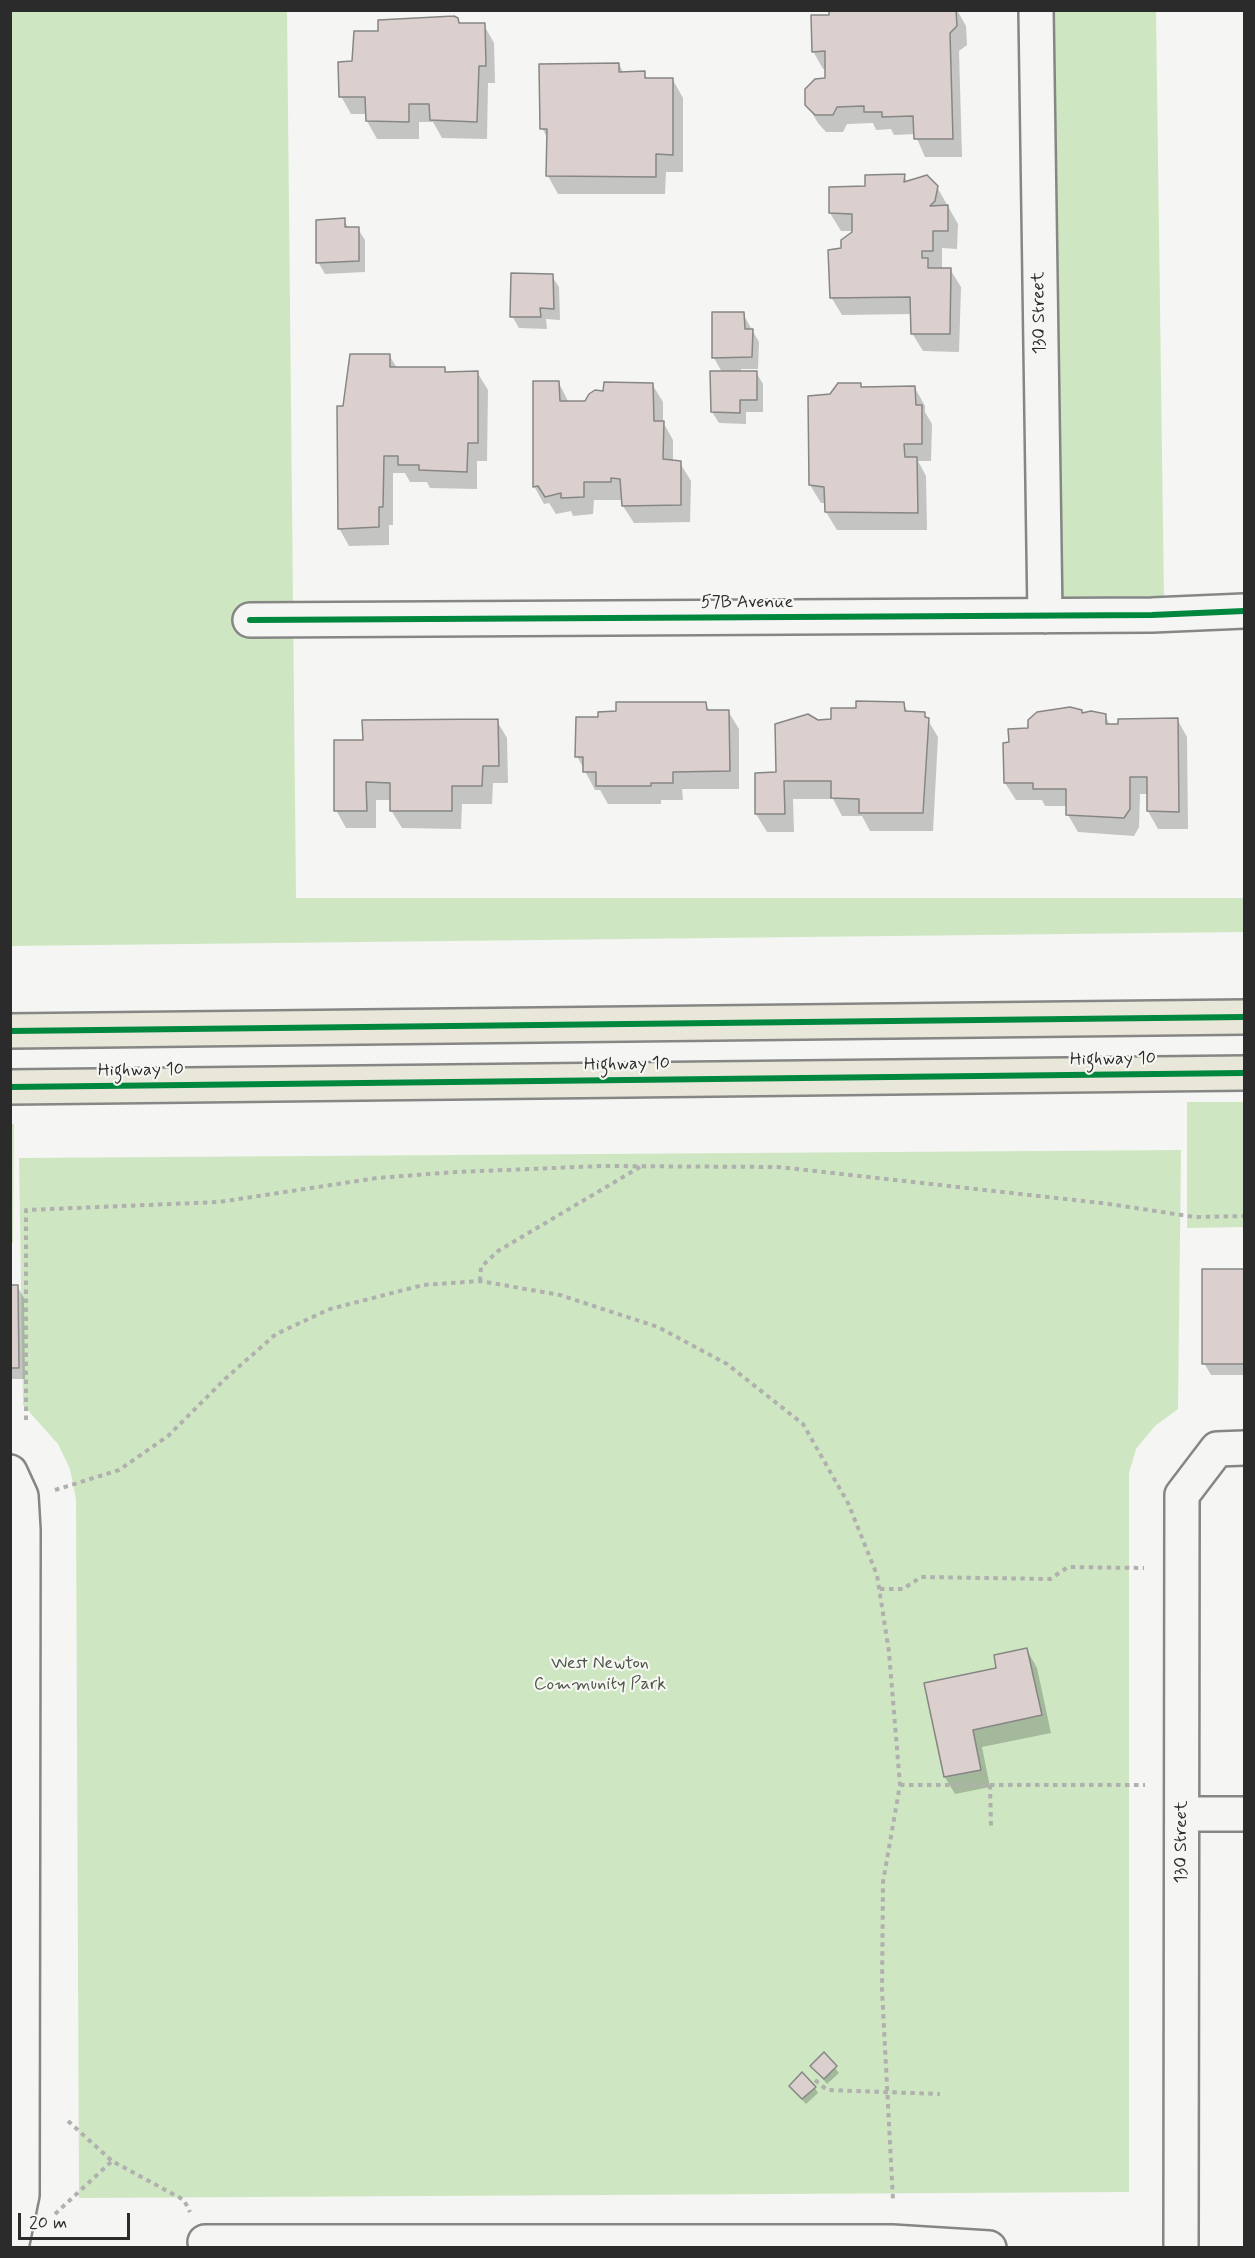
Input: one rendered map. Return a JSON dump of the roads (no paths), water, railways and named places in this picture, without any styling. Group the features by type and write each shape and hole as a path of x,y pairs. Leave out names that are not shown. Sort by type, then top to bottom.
{"highway":[{"path":"10,1031 1245,1017"},
{"name":"Highway 10","path":"10,1087 1245,1073"}],"street":[{"name":"130 Street","path":"1036,10 1045,616"},
{"name":"57B Avenue","path":"250,620 1045,616 1245,611"},
{"name":"130 Street","path":"1181,2247 1182,1495 1231,1449"},
{"path":"10,1472 21,1496 23,1530 22,2195 11,2247"},
{"path":"1182,1814 1245,1814"},
{"path":"205,2242 420,2245 892,2242 989,2247"}],"park label":[{"name":"West Newton Community Park","path":"600,1674"}]}
